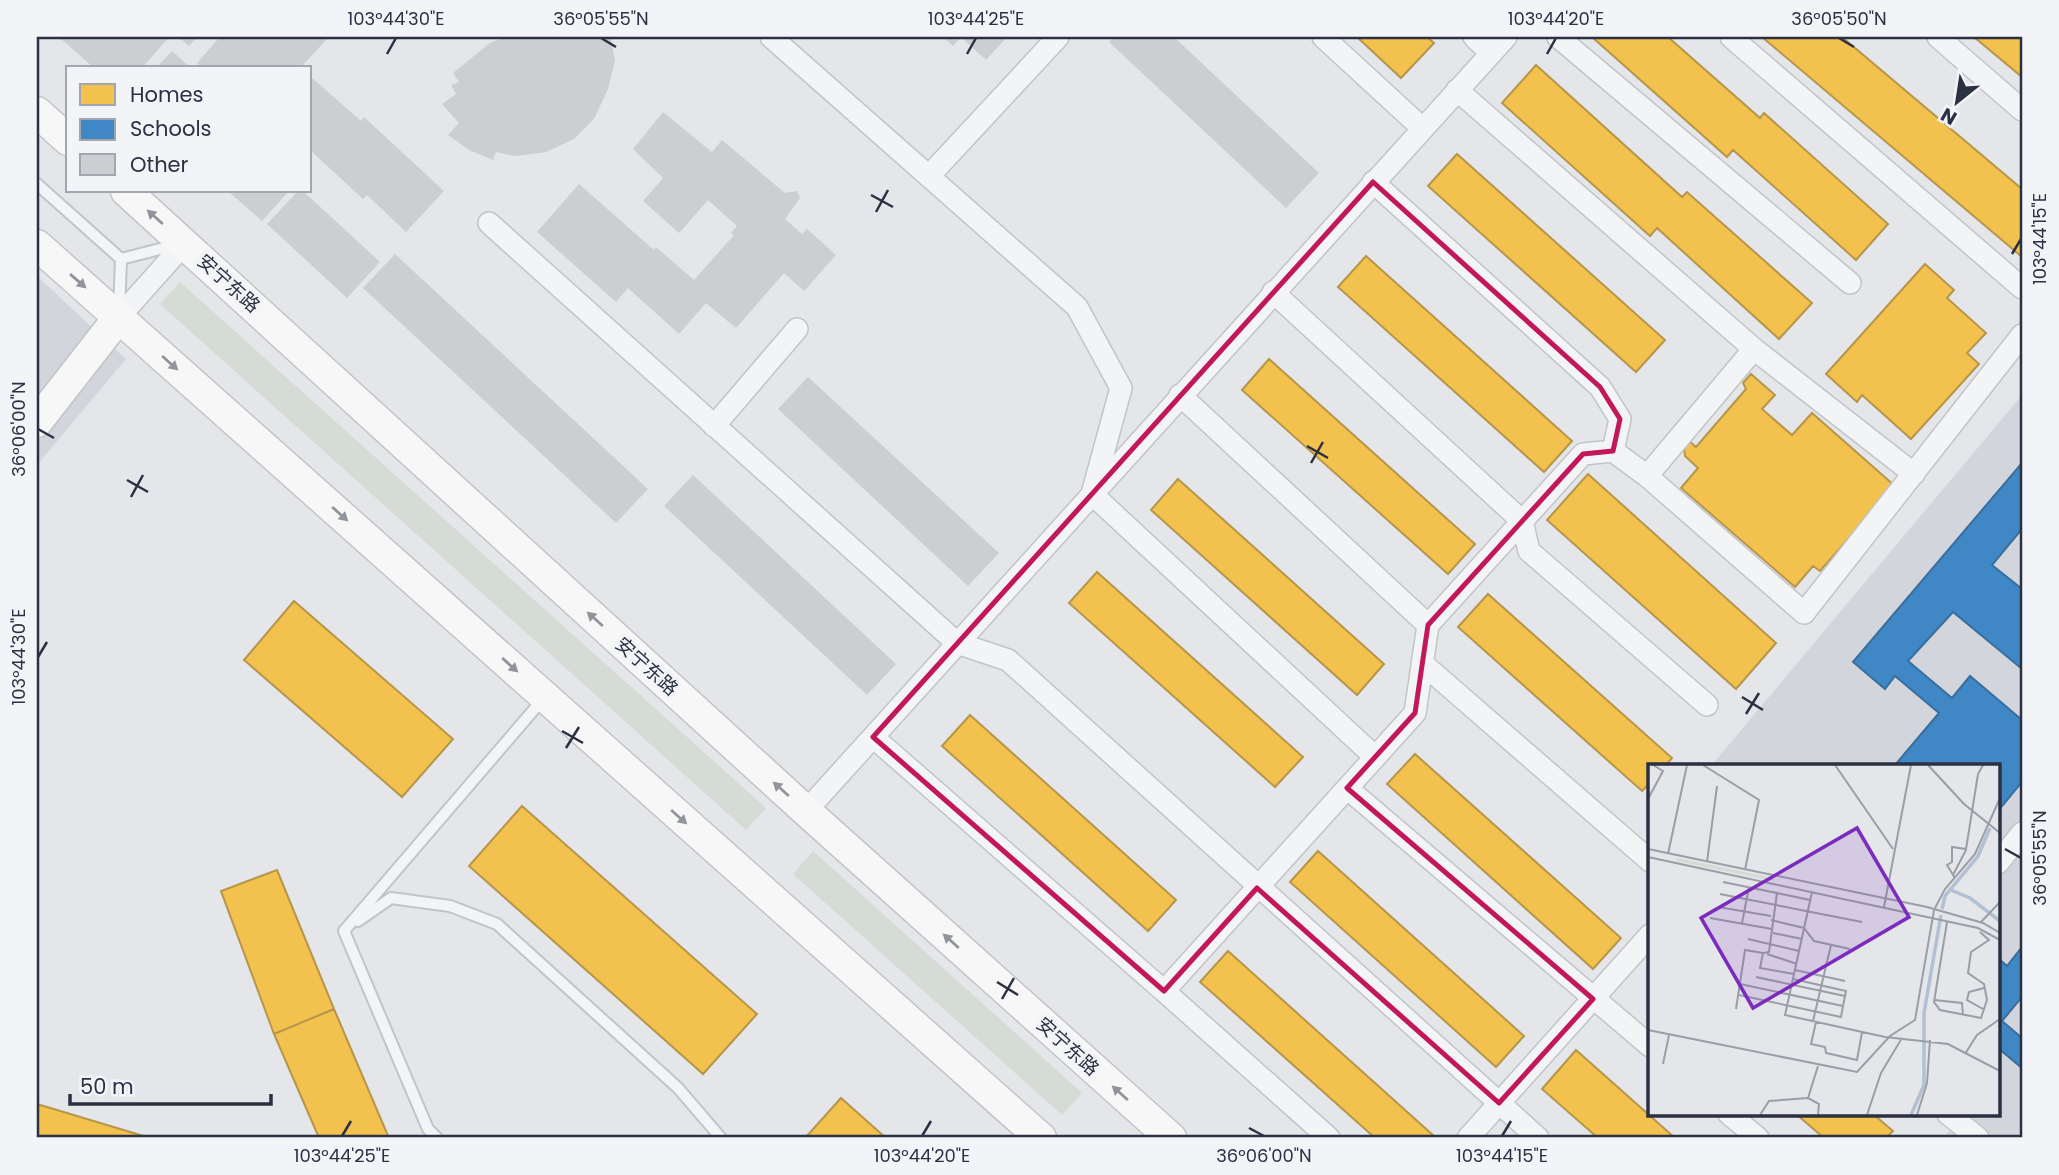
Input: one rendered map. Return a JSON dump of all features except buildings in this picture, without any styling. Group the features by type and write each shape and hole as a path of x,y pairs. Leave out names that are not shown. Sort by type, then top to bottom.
{"main road":[{"path":"37,112 66,138"},
{"name":"安宁东路","path":"127,192 806,811 1171,1138"},
{"path":"37,245 1041,1138"},
{"path":"37,422 119,317"}],"street":[{"path":"771,37 1077,307 1121,388 1092,494"},
{"path":"929,176 1058,37"},
{"path":"1323,37 1422,128"},
{"path":"1474,37 1491,53"},
{"path":"806,811 1506,37"},
{"path":"1558,37 1850,283"},
{"path":"1731,37 2022,288"},
{"path":"1938,37 2022,110"},
{"path":"1457,90 1754,349 1914,474"},
{"path":"1373,182 1600,387 1620,419 1613,452"},
{"path":"489,223 957,643 1008,660 1257,888 1538,1138"},
{"path":"119,317 185,243"},
{"path":"1273,292 1522,521 1529,551 1707,705"},
{"path":"714,426 797,329"},
{"path":"1164,991 1415,713 1428,625 1583,453 1613,452 1647,476 1804,613 2022,335"},
{"path":"1647,476 1754,349"},
{"path":"1181,395 1428,625"},
{"path":"1092,494 1375,757"},
{"path":"1422,663 1648,859"},
{"path":"873,737 1329,1138"},
{"path":"1347,788 1648,1044"},
{"path":"2000,860 2022,833"},
{"path":"1468,1138 1648,938"},
{"path":"1731,1116 1758,1138"},
{"path":"1950,1116 1971,1136"}],"lane":[{"path":"37,184 121,259"},
{"path":"121,259 185,243"},
{"path":"119,317 121,259"},
{"path":"344,930 545,697"},
{"path":"344,930 391,898 450,906 497,923 678,1088 721,1138"},
{"path":"344,930 428,1129 438,1138"}],"highlighted area":[{"path":"1373,182 1600,387 1620,419 1613,451 1583,454 1428,625 1415,713 1347,788 1593,999 1499,1103 1257,888 1164,991 873,737"}],"shaded area":[{"path":"37,276 126,359 37,465"},
{"path":"180,282 766,808 746,830 160,304"},
{"path":"2022,395 2022,1138 1943,1138 1962,1116 2000,1116 2000,764 1713,764"},
{"path":"813,851 1082,1093 1062,1115 793,874"}]}
